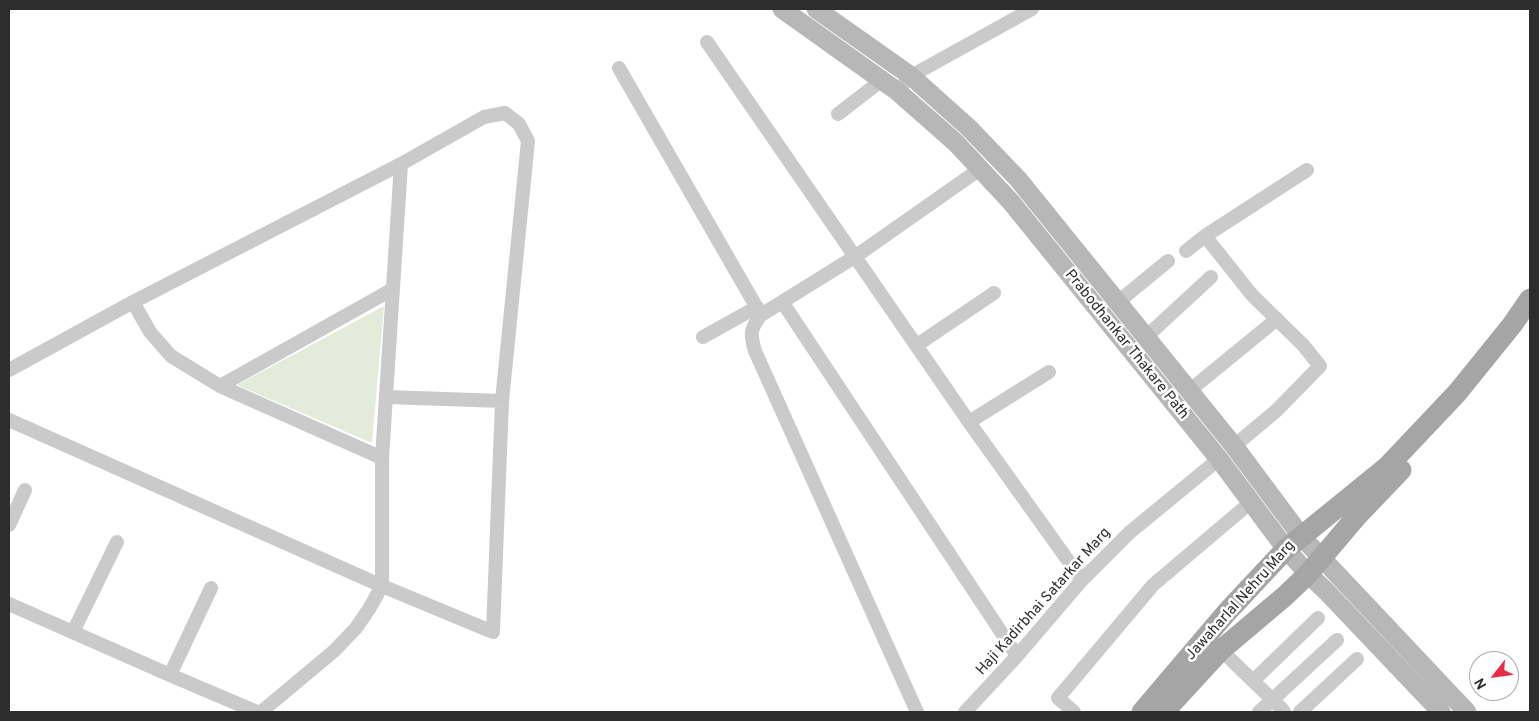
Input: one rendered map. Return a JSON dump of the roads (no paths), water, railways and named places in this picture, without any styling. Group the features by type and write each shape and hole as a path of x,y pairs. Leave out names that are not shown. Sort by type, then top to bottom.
{"main road":[{"name":"Prabodhankar Thakare Path","path":"782,9 889,85 956,143 1011,202 1218,458 1251,502 1293,543 1314,567 1467,712"},
{"name":"Prabodhankar Thakare Path","path":"816,9 911,76 969,128 1018,179 1234,446 1293,543"},
{"path":"1352,508 1387,467 1457,393 1512,325 1530,299"},
{"path":"1352,508 1454,416 1530,321"},
{"name":"Jawaharlal Nehru Marg","path":"1142,712 1228,612 1293,543 1352,508"},
{"name":"Jawaharlal Nehru Marg","path":"1169,710 1221,650 1285,596 1314,567 1352,508"},
{"name":"Prabodhankar Thakare Path","path":"1314,567 1326,592 1441,712"}],"street":[{"path":"838,114 1032,9"},
{"path":"707,42 969,422 1082,580"},
{"path":"619,68 759,311"},
{"path":"9,370 133,302 401,164 484,117 505,113 519,124 528,141 502,401 493,632 382,586 9,420"},
{"path":"262,712 340,645 356,628 382,586 382,458 401,164"},
{"path":"703,337 759,311 783,303 856,256 980,169"},
{"path":"1186,251 1205,236 1307,170"},
{"path":"1205,236 1252,295 1303,345 1320,366 1276,411 1234,446"},
{"path":"1118,302 1168,260"},
{"path":"1146,337 1211,277"},
{"path":"220,386 393,289"},
{"path":"917,344 994,293"},
{"path":"133,302 150,332 171,356 220,386 382,458"},
{"path":"783,303 1017,656"},
{"path":"759,311 752,326 751,339 755,352 916,712"},
{"path":"1189,391 1277,319"},
{"path":"969,422 1049,372"},
{"path":"387,397 502,401"},
{"name":"Haji Kadirbhai Satarkar Marg","path":"965,712 1017,656 1082,580 1129,534 1218,458"},
{"path":"9,525 25,490"},
{"path":"1074,712 1058,698 1152,585 1251,502"},
{"path":"73,632 117,542"},
{"path":"170,676 211,588"},
{"path":"9,604 170,676 257,712"},
{"path":"1253,681 1318,618"},
{"path":"1259,712 1337,640"},
{"path":"1221,650 1284,712"},
{"path":"1300,712 1357,660"}]}
